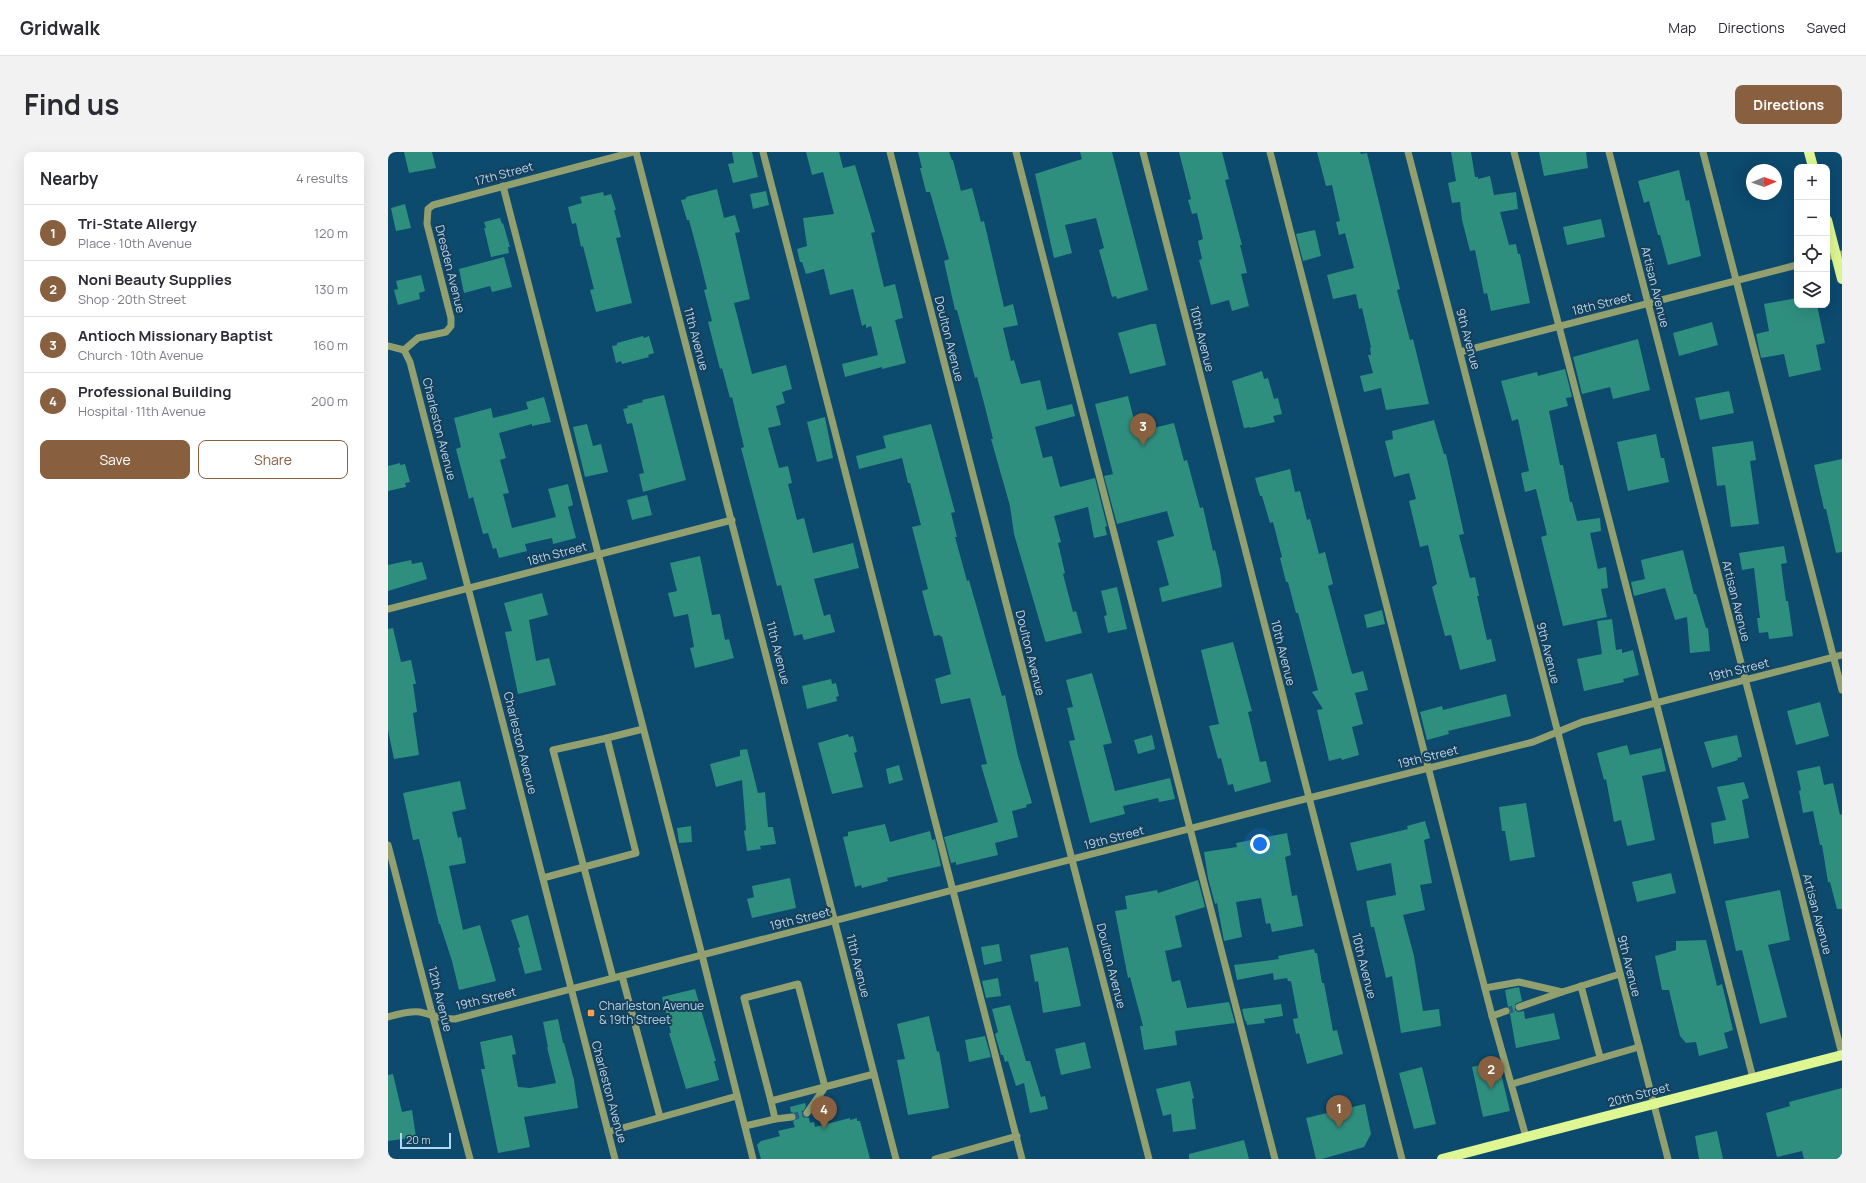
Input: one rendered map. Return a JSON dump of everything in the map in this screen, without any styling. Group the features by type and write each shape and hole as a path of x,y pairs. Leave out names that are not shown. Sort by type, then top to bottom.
{"main road":[{"path":"1809,152 1812,164"},
{"path":"1830,234 1842,279"},
{"name":"20th Street","path":"1442,1159 1464,1156 1526,1137 1842,1055"}],"street":[{"name":"17th Street","path":"428,209 438,202 633,152"},
{"name":"11th Avenue","path":"636,152 896,1159"},
{"path":"763,152 1022,1159"},
{"name":"Doulton Avenue","path":"890,152 1149,1159"},
{"path":"1016,152 1275,1159"},
{"name":"10th Avenue","path":"1143,152 1402,1159"},
{"path":"1270,152 1492,1016 1526,1137"},
{"name":"9th Avenue","path":"1408,152 1668,1159"},
{"path":"1514,152 1753,1078"},
{"name":"Artisan Avenue","path":"1609,152 1842,1055"},
{"path":"1703,152 1842,690"},
{"path":"503,186 702,955 752,1159"},
{"name":"Dresden Avenue","path":"404,350 418,338 446,332 452,326 427,224 428,209"},
{"name":"18th Street","path":"1460,352 1794,266"},
{"path":"388,346 404,350"},
{"name":"Charleston Avenue","path":"404,350 412,368 615,1159"},
{"name":"18th Street","path":"388,609 732,520"},
{"name":"19th Street","path":"388,1017 409,1012 420,1012 433,1017 455,1019 1191,830 1309,798 1533,742 1582,722 1842,655"},
{"path":"613,978 553,750 643,729"},
{"path":"543,878 636,853 606,738"},
{"name":"12th Avenue","path":"388,845 470,1159"},
{"path":"1519,1007 1620,974"},
{"path":"622,976 660,1117"},
{"path":"1485,988 1519,982 1562,992"},
{"path":"775,1118 744,998 798,984 825,1087 807,1113"},
{"path":"1581,986 1600,1057"},
{"path":"1492,1016 1506,1011"},
{"path":"1512,1084 1600,1057 1639,1048"},
{"path":"771,1102 874,1074"},
{"path":"608,1132 737,1096"},
{"path":"745,1126 775,1118 792,1117"},
{"path":"935,1159 1017,1136"}],"building":[{"path":"404,152 432,152 436,168 409,173"},
{"path":"732,152 752,152 758,177 733,183 728,164 734,163"},
{"path":"806,152 839,152 843,168 855,165 875,232 871,233 884,287 895,284 903,318 895,320 906,363 882,369 882,367 845,377 842,364 878,355 871,326 866,328 866,324 862,326 853,289 830,295 824,269 806,274 802,262 800,262 797,249 807,246 803,218 834,214 823,172 812,175"},
{"path":"918,152 949,152 953,160 961,191 972,188 981,222 984,221 1004,307 1013,304 1018,325 1003,328 1011,361 1014,360 1021,384 1040,380 1047,410 1072,404 1075,416 1035,427 1043,458 1052,456 1060,487 1095,478 1107,526 1105,527 1107,535 1094,538 1088,507 1054,516 1061,542 1058,543 1065,573 1063,574 1073,612 1076,611 1082,633 1046,642 1045,640 1014,534 1010,506 991,439 993,439 977,377 975,378 957,310 955,310 944,261 949,259 930,192 926,192"},
{"path":"1080,152 1112,152 1148,290 1117,299 1116,296 1112,297 1099,250 1104,248 1096,218 1065,225 1072,253 1054,258 1035,174 1082,159"},
{"path":"1179,152 1222,152 1229,179 1225,180 1242,245 1240,245 1247,273 1241,274 1249,306 1232,311 1229,300 1211,305 1199,260 1202,259 1198,241 1203,239 1197,213 1192,214 1188,200 1191,199"},
{"path":"1317,152 1367,153 1400,289 1397,290 1410,340 1413,339 1429,404 1386,410 1381,388 1364,392 1360,376 1373,373 1368,355 1371,355 1371,347 1362,308 1359,309 1356,294 1333,299 1327,275 1354,268 1345,233 1339,235 1336,222 1340,221 1332,185 1326,186"},
{"path":"1451,152 1471,152 1475,177 1478,177 1478,179 1490,176 1494,195 1516,192 1518,209 1500,212 1509,245 1516,244 1518,254 1520,254 1530,303 1491,311 1487,293 1484,294 1475,250 1470,251 1462,220 1460,202 1452,203 1448,183 1456,181"},
{"path":"1539,152 1586,152 1588,168 1544,176"},
{"path":"1679,170 1686,201 1689,200 1701,256 1668,265 1649,201 1644,203 1638,181"},
{"path":"717,189 724,218 735,215 740,232 735,233 750,299 734,303 752,374 786,365 792,389 782,392 785,403 776,406 781,425 768,428 779,468 788,466 792,483 788,484 797,520 804,518 813,553 853,543 859,568 814,579 824,616 830,614 835,632 804,640 802,634 794,636 781,585 777,586 741,448 744,447 732,397 730,398 722,368 720,369 708,322 712,321 704,290 707,289 689,220 687,220 681,200 686,199 686,197"},
{"path":"766,191 769,205 753,209 750,194"},
{"path":"603,192 604,196 611,194 616,210 614,210 621,237 616,238 632,303 596,312 590,290 594,289 583,246 581,247 576,223 572,224 568,207 582,203 580,197"},
{"path":"405,204 411,228 396,231 391,208"},
{"path":"500,218 502,224 503,223 510,247 508,247 509,253 491,257 484,222"},
{"path":"1601,219 1605,237 1567,245 1563,227"},
{"path":"1315,230 1321,256 1303,261 1296,234"},
{"path":"504,257 512,287 492,292 490,286 464,293 459,269"},
{"path":"421,275 425,291 419,293 420,299 398,305 394,290 398,289 396,281"},
{"path":"1794,299 1794,308 1818,308 1825,343 1816,345 1821,370 1789,377 1784,354 1761,358 1756,334 1769,331 1764,304"},
{"path":"1712,322 1718,345 1679,356 1673,333"},
{"path":"1156,324 1166,365 1130,374 1118,333"},
{"path":"643,336 644,338 649,336 654,353 648,355 649,357 622,364 621,361 616,363 612,346 617,345 617,343"},
{"path":"1638,339 1650,390 1613,399 1610,387 1582,394 1573,357"},
{"path":"1565,369 1572,397 1566,398 1568,406 1549,411 1560,465 1563,465 1570,502 1572,502 1577,521 1600,518 1601,531 1590,533 1598,569 1606,567 1608,588 1601,589 1607,617 1563,626 1541,537 1547,535 1536,489 1525,492 1521,473 1529,471 1518,419 1512,421 1501,381 1537,372 1538,376"},
{"path":"1262,371 1264,379 1268,378 1274,399 1278,398 1282,414 1273,416 1275,422 1244,428 1232,381"},
{"path":"1729,391 1734,413 1700,420 1695,398"},
{"path":"664,395 686,480 643,492 639,474 644,473 632,423 627,424 623,409 628,408 627,406 643,402 642,400"},
{"path":"1128,396 1137,432 1174,423 1184,461 1187,460 1200,508 1203,507 1213,551 1215,550 1220,571 1222,587 1162,602 1159,588 1169,585 1157,541 1174,536 1167,511 1117,524 1104,476 1113,474 1095,404"},
{"path":"544,397 551,422 532,426 532,424 499,433 506,458 500,460 509,493 503,494 512,528 556,517 548,489 568,484 573,505 568,507 576,538 553,544 552,538 525,544 527,551 499,558 496,548 493,549 488,533 483,534 473,497 469,499 456,449 461,447 454,418 491,408 493,418 528,409 526,402"},
{"path":"825,417 833,458 817,462 807,422"},
{"path":"1434,420 1444,454 1446,454 1464,534 1459,535 1470,578 1475,577 1479,596 1477,596 1487,640 1491,639 1496,661 1460,670 1451,635 1445,636 1432,587 1437,584 1428,545 1420,547 1409,501 1416,499 1409,473 1394,477 1385,441 1393,439 1392,431"},
{"path":"587,424 593,446 601,444 608,472 585,477 573,427"},
{"path":"931,424 955,512 951,513 957,537 955,537 967,581 969,580 1002,696 1005,695 1018,756 1032,803 1026,805 1027,807 1012,811 1018,837 995,843 998,855 956,865 956,862 951,863 944,837 998,822 981,765 987,764 970,698 941,704 935,679 951,674 942,637 939,635 934,636 922,591 928,589 912,527 921,525 902,458 859,469 856,456 886,448 883,436"},
{"path":"1656,434 1661,458 1664,458 1669,482 1628,491 1617,442"},
{"path":"1753,441 1756,460 1750,461 1759,524 1731,527 1725,485 1717,486 1712,447"},
{"path":"1842,459 1842,552 1836,553 1814,465"},
{"path":"400,463 400,465 405,464 410,482 405,483 406,487 388,491 388,466"},
{"path":"1290,469 1295,492 1300,491 1307,520 1310,519 1319,554 1325,552 1333,584 1328,586 1352,674 1363,671 1368,690 1355,693 1363,724 1352,727 1359,755 1342,760 1341,758 1329,761 1317,710 1323,709 1312,692 1318,690 1298,613 1296,613 1288,582 1286,582 1280,558 1282,557 1273,522 1270,523 1255,478"},
{"path":"647,495 652,515 632,520 627,500"},
{"path":"1784,546 1787,563 1781,564 1793,636 1769,639 1768,632 1759,633 1757,618 1760,618 1754,568 1742,570 1739,553"},
{"path":"1683,550 1694,594 1696,594 1706,628 1708,628 1710,651 1690,653 1687,617 1675,620 1665,588 1634,596 1631,582 1645,579 1641,560"},
{"path":"700,556 712,615 720,614 725,640 729,639 734,658 695,668 690,648 694,647 688,614 674,617 668,593 677,591 670,563"},
{"path":"411,560 412,564 422,562 427,579 388,591 388,565"},
{"path":"1117,587 1127,629 1108,633 1104,616 1107,615 1101,591"},
{"path":"542,593 548,615 529,620 536,661 549,658 556,685 518,694 505,632 512,631 504,603"},
{"path":"1382,610 1385,624 1367,628 1364,615"},
{"path":"1612,619 1616,650 1622,649 1622,653 1633,650 1639,675 1623,679 1624,682 1584,691 1577,659 1602,654 1597,621"},
{"path":"393,628 401,662 411,660 416,684 413,684 417,712 413,713 419,755 394,759 388,730 388,629"},
{"path":"1233,642 1252,711 1248,712 1260,762 1266,761 1271,782 1235,792 1233,784 1228,785 1221,758 1218,759 1209,726 1219,724 1201,650"},
{"path":"1092,673 1112,743 1103,745 1115,791 1170,778 1175,799 1159,802 1158,798 1123,806 1125,814 1090,823 1069,741 1075,740 1067,708 1073,707 1066,680"},
{"path":"831,679 832,684 836,683 839,696 836,697 837,701 807,709 802,686"},
{"path":"1506,694 1511,716 1448,731 1449,734 1427,740 1420,712 1442,706 1443,710"},
{"path":"1820,702 1829,736 1796,745 1787,711"},
{"path":"848,734 849,737 853,736 857,752 854,753 863,787 832,794 818,743"},
{"path":"1152,735 1155,749 1138,754 1134,740"},
{"path":"1737,735 1742,757 1737,758 1738,760 1712,768 1704,742"},
{"path":"1627,745 1630,755 1661,748 1666,771 1642,776 1655,840 1627,846 1621,820 1614,822 1606,779 1604,780 1597,753"},
{"path":"747,749 758,793 765,792 768,827 773,827 776,844 760,846 761,849 747,851 744,831 746,830 742,780 716,787 710,764 740,756 740,750"},
{"path":"899,765 903,780 889,784 886,769"},
{"path":"1820,766 1824,785 1833,783 1840,815 1842,814 1842,909 1837,909 1830,882 1828,882 1822,845 1820,845 1813,811 1803,813 1799,791 1801,790 1797,771"},
{"path":"460,781 466,809 452,812 458,838 461,837 466,863 449,866 463,930 480,925 496,981 459,990 452,961 439,924 419,839 413,840 403,793"},
{"path":"1744,782 1749,798 1742,800 1749,838 1714,844 1711,823 1726,820 1717,787"},
{"path":"1526,803 1535,857 1510,861 1505,831 1502,831 1499,807"},
{"path":"1425,821 1430,838 1424,840 1432,883 1420,885 1425,910 1403,915 1414,956 1423,1011 1439,1009 1441,1026 1401,1033 1392,976 1386,978 1374,927 1371,927 1366,901 1396,895 1391,863 1357,871 1350,843 1408,829 1407,826"},
{"path":"885,824 890,842 930,831 932,840 935,839 941,866 887,878 888,881 862,888 861,885 855,887 843,837 848,836 848,832"},
{"path":"691,826 692,842 679,843 677,828"},
{"path":"1287,833 1291,855 1285,857 1292,896 1297,895 1303,926 1272,932 1270,923 1266,924 1261,898 1236,902 1242,937 1224,941 1217,903 1215,904 1208,878 1204,852 1237,847 1236,843"},
{"path":"1671,873 1676,893 1637,902 1632,882"},
{"path":"790,878 796,908 752,918 747,899 754,897 752,886"},
{"path":"1198,880 1205,907 1175,916 1182,947 1165,951 1172,982 1180,980 1187,1008 1229,1002 1235,1023 1175,1031 1177,1045 1144,1050 1140,1026 1143,1026 1130,977 1128,978 1115,911 1127,909 1125,896 1157,890 1158,893"},
{"path":"1780,890 1790,940 1768,945 1787,1017 1760,1024 1742,950 1736,951 1725,901"},
{"path":"528,915 542,970 525,974 518,948 520,947 511,920"},
{"path":"1706,940 1717,986 1722,984 1733,1030 1724,1033 1728,1048 1699,1056 1696,1042 1686,1043 1680,1036 1669,990 1662,990 1655,956 1676,950 1676,941"},
{"path":"999,944 1002,961 984,965 981,947"},
{"path":"1068,947 1081,1006 1043,1013 1038,981 1035,982 1030,955"},
{"path":"1314,949 1315,953 1317,953 1322,983 1324,983 1333,1031 1337,1030 1343,1054 1307,1064 1299,1033 1296,1034 1293,1019 1298,1018 1291,981 1288,981 1287,978 1274,980 1273,973 1237,980 1234,965 1279,959 1278,956"},
{"path":"998,978 1001,996 986,998 982,981"},
{"path":"1519,987 1522,1001 1515,1004 1515,1010 1518,1012 1524,1011 1525,1019 1554,1013 1560,1039 1516,1048 1510,1014 1511,1010 1508,1007 1505,990"},
{"path":"695,989 716,1061 714,1061 719,1080 686,1089 669,1033 671,1033 662,997"},
{"path":"1281,1004 1283,1016 1264,1019 1265,1023 1247,1025 1242,1009"},
{"path":"1010,1005 1026,1061 1030,1061 1041,1097 1045,1096 1048,1109 1030,1113 1024,1083 1016,1086 1008,1061 1005,1062 1003,1055 1001,1055 995,1034 998,1032 992,1009"},
{"path":"929,1016 937,1052 939,1051 949,1108 908,1115 897,1060 905,1059 897,1024"},
{"path":"558,1019 563,1043 574,1080 578,1108 524,1117 530,1147 498,1153 481,1069 485,1069 480,1042 512,1035 516,1054 512,1055 518,1087 530,1088 556,1083 547,1047 543,1022"},
{"path":"985,1036 991,1057 969,1062 965,1040"},
{"path":"1085,1042 1091,1068 1061,1075 1055,1049"},
{"path":"1498,1061 1510,1111 1483,1117 1472,1067"},
{"path":"1422,1067 1436,1124 1414,1129 1399,1073"},
{"path":"393,1074 402,1112 412,1110 416,1137 388,1141 388,1075"},
{"path":"1190,1081 1194,1098 1192,1099 1196,1129 1173,1132 1171,1114 1163,1116 1156,1089"},
{"path":"1842,1088 1842,1159 1804,1159 1802,1151 1777,1157 1766,1113 1790,1106 1789,1102"},
{"path":"805,1103 806,1106 802,1115 809,1118 810,1123 814,1122 815,1127 850,1118 850,1120 857,1118 857,1121 860,1121 870,1159 761,1159 757,1145 761,1141 780,1136 778,1131 795,1127 793,1122 797,1116 791,1112 790,1107"},
{"path":"1365,1104 1371,1134 1364,1147 1322,1159 1316,1159 1306,1118"},
{"path":"1717,1131 1723,1159 1699,1159 1695,1136"},
{"path":"1244,1140 1249,1159 1189,1159 1189,1154"}],"tunnel":[{"path":"1506,1011 1519,1007"},
{"path":"792,1117 807,1113"}],"place":[{"name":"Antioch Missionary Baptist","path":"1143,446"},
{"name":"Charleston Avenue & 19th Street","path":"591,1013"},
{"name":"Noni Beauty Supplies","path":"1491,1089"},
{"name":"Tri-State Allergy","path":"1339,1128"},
{"name":"Professional Building","path":"824,1129"}]}
